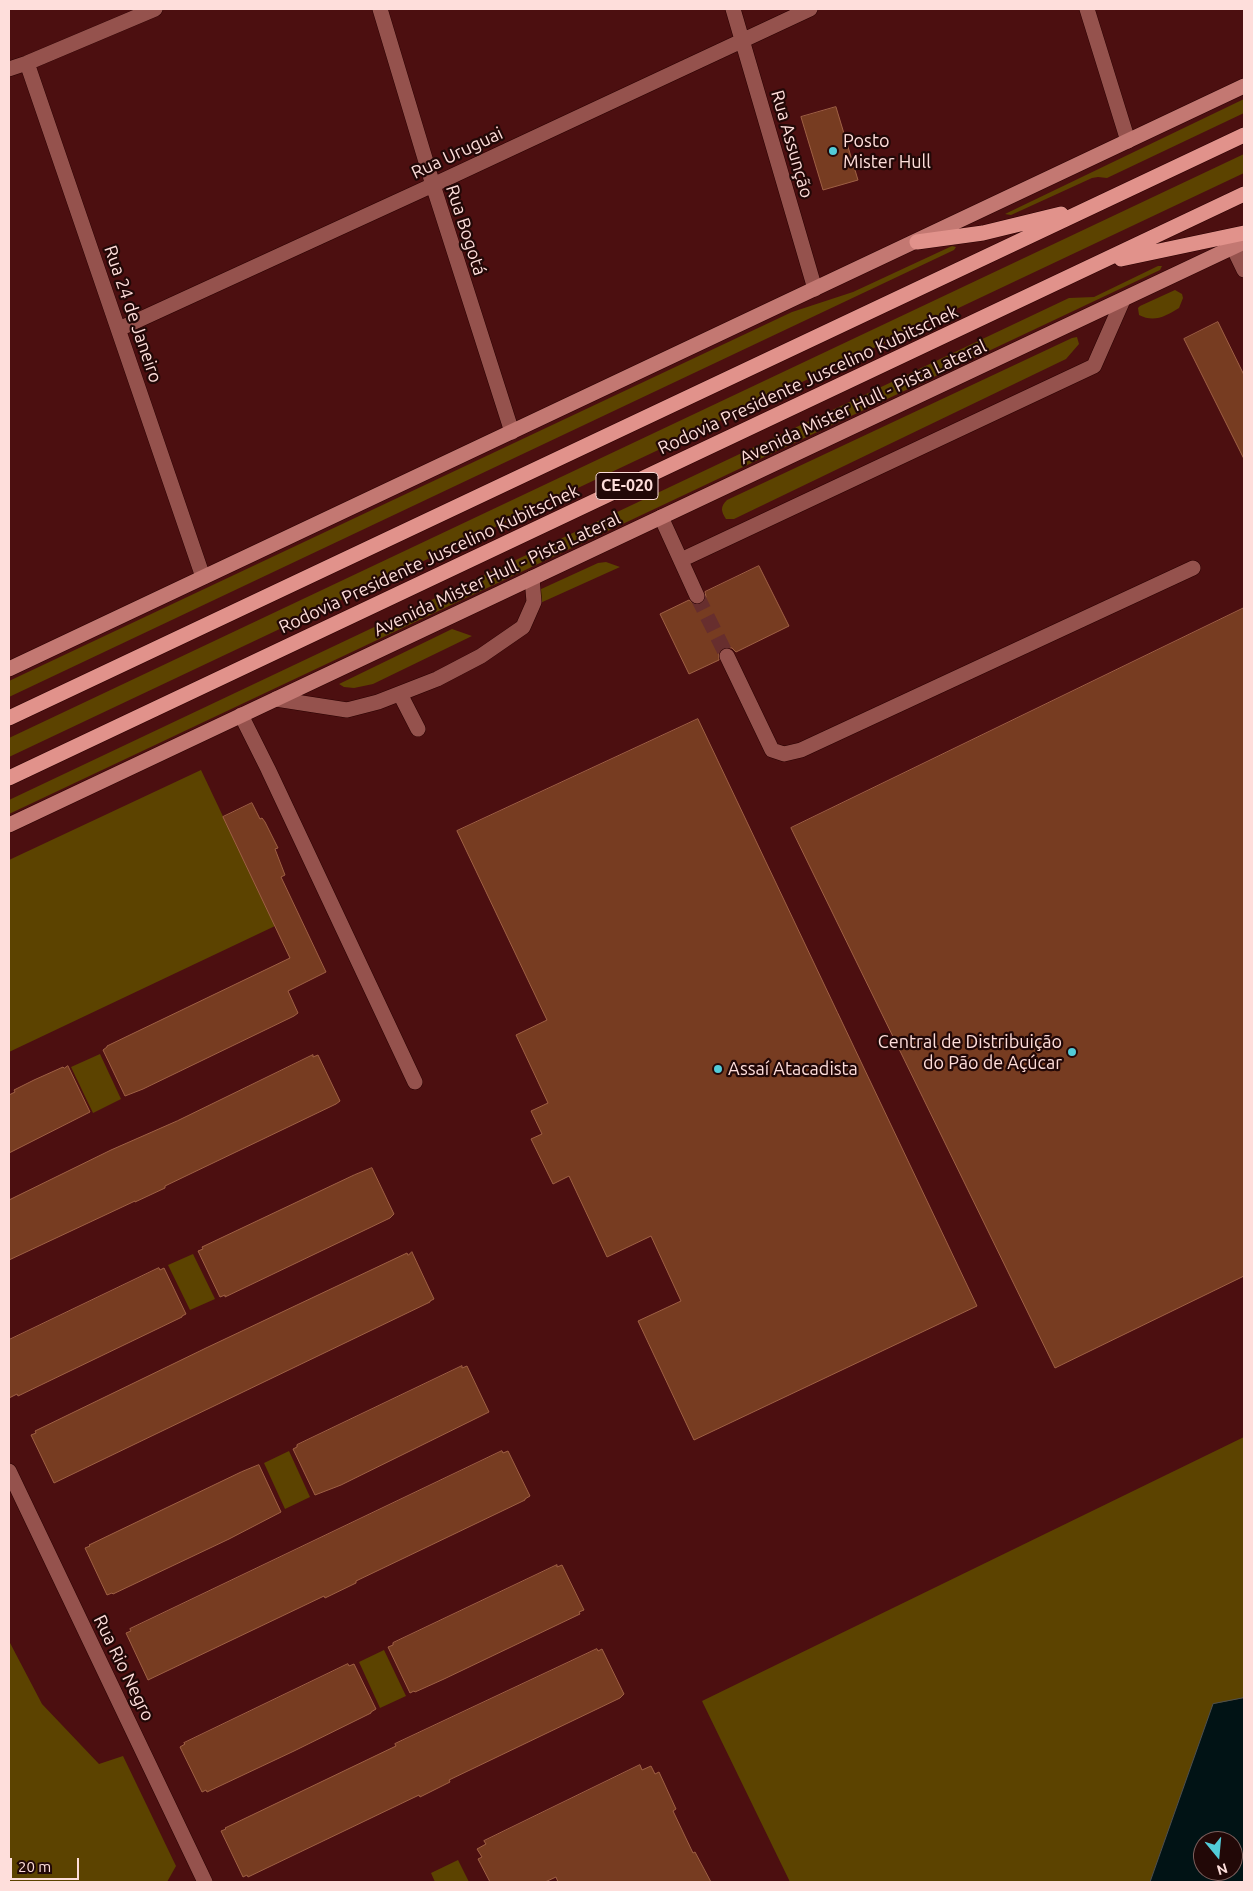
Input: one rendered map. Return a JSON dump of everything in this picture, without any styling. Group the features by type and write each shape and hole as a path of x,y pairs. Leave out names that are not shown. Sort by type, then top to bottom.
{"highway":[{"name":"Rodovia Presidente Juscelino Kubitschek","path":"9,718 1244,135"},
{"name":"Rodovia Presidente Juscelino Kubitschek","path":"9,778 1244,194"},
{"path":"917,242 983,233 1092,207"},
{"path":"1095,265 1244,232"}],"main road":[{"path":"9,669 1244,86"},
{"name":"Avenida Mister Hull - Pista Lateral","path":"9,825 1239,244"}],"street":[{"path":"9,69 155,9"},
{"name":"Rua Bogotá","path":"380,9 432,185 512,432"},
{"name":"Rua Assunção","path":"733,9 815,289"},
{"name":"Rua Uruguai","path":"119,329 810,9"},
{"path":"1087,9 1128,141"},
{"name":"Rua 24 de Janeiro","path":"27,63 203,577"},
{"path":"1239,244 1244,270"},
{"path":"681,560 1094,366 1123,300"},
{"path":"661,517 697,596"},
{"path":"727,656 772,750 784,754 801,750 1193,568"},
{"path":"276,699 347,710 378,702 437,679 481,656 523,627 534,602 532,578"},
{"path":"400,694 418,729"},
{"path":"241,715 415,1082"},
{"name":"Rua Rio Negro","path":"9,1471 205,1882"}],"shaded area":[{"path":"1244,99 1244,113 1107,178 1092,178 1011,215 1005,214"},
{"path":"1244,154 1244,173 9,757 9,738"},
{"path":"952,246 956,247 954,250 9,697 9,681 792,312 853,292"},
{"path":"1158,266 1162,266 1160,270 9,814 9,800 1069,298 1094,297"},
{"path":"1175,290 1182,294 1183,298 1179,308 1165,316 1155,318 1139,315 1138,308 1140,306"},
{"path":"1077,337 1079,344 1066,359 734,519 726,519 724,516 722,507 727,500"},
{"path":"606,562 620,567 538,604 539,590 598,563"},
{"path":"452,629 472,636 373,684 354,688 344,687 339,684"},
{"path":"201,770 275,926 9,1052 9,860"},
{"path":"100,1054 121,1099 93,1113 71,1067"},
{"path":"193,1254 215,1299 190,1310 168,1265"},
{"path":"1244,1437 1244,1698 1213,1705 1150,1882 790,1882 702,1701"},
{"path":"289,1451 310,1497 285,1509 264,1463"},
{"path":"9,1641 42,1704 99,1764 123,1756 176,1866 167,1882 9,1882"},
{"path":"384,1650 406,1696 380,1708 359,1662"},
{"path":"1244,1698 1244,1882 1150,1882 1213,1704"},
{"path":"458,1860 469,1882 435,1882 431,1873"}],"building":[{"path":"836,107 858,180 823,190 801,117"},
{"path":"1218,322 1244,375 1244,459 1184,339"},
{"path":"759,566 789,626 736,652 732,648 723,647 719,651 719,660 689,674 660,614 689,600 696,605 701,604 706,597 705,592"},
{"name":"Central de Distribuição do Pão de Açúcar","path":"1244,608 1244,1276 1055,1368 791,828"},
{"name":"Assaí Atacadista","path":"698,719 977,1306 694,1440 638,1321 681,1301 651,1236 607,1257 569,1176 553,1184 531,1139 542,1134 531,1111 548,1103 516,1035 547,1020 457,831"},
{"path":"252,803 260,819 262,818 265,822 278,848 275,849 285,875 281,877 326,972 288,991 298,1013 294,1016 125,1096 103,1050 107,1046 290,958 223,817"},
{"path":"313,1055 313,1057 318,1055 340,1101 336,1104 165,1186 165,1188 9,1260 9,1200"},
{"path":"68,1066 90,1112 9,1153 9,1095 15,1092 14,1090 34,1080"},
{"path":"372,1168 394,1214 390,1218 225,1297 225,1295 220,1297 198,1251 203,1249 202,1247"},
{"path":"412,1252 434,1299 430,1302 54,1483 31,1435 36,1433 35,1431 206,1348"},
{"path":"159,1268 160,1270 164,1268 186,1314 18,1396 17,1394 9,1398 9,1340"},
{"path":"462,1366 462,1368 467,1366 489,1412 341,1485 315,1495 293,1449 297,1445"},
{"path":"502,1451 503,1453 508,1451 530,1496 525,1500 356,1581 356,1583 325,1598 324,1596 148,1680 126,1633 131,1631 130,1629"},
{"path":"259,1465 281,1512 229,1539 113,1594 107,1595 85,1548"},
{"path":"557,1565 557,1567 562,1565 584,1610 579,1612 580,1614 444,1679 410,1693 388,1647"},
{"path":"597,1649 598,1651 602,1649 624,1694 620,1698 449,1780 450,1782 420,1797 419,1795 248,1877 247,1875 243,1877 221,1831 225,1828 396,1746 395,1744"},
{"path":"348,1664 349,1666 354,1664 376,1709 294,1751 207,1792 206,1790 202,1792 180,1747 184,1743"},
{"path":"640,1765 642,1770 651,1766 655,1774 659,1772 676,1809 673,1811 693,1853 695,1852 711,1882 558,1882 556,1877 545,1882 490,1882 478,1859 482,1857 477,1849 486,1844 484,1841"}],"tunnel":[{"path":"697,596 727,656"}],"place":[{"name":"Posto Mister Hull","path":"833,151"},
{"name":"Central de Distribuição do Pão de Açúcar","path":"1072,1052"},
{"name":"Assaí Atacadista","path":"718,1069"}]}
